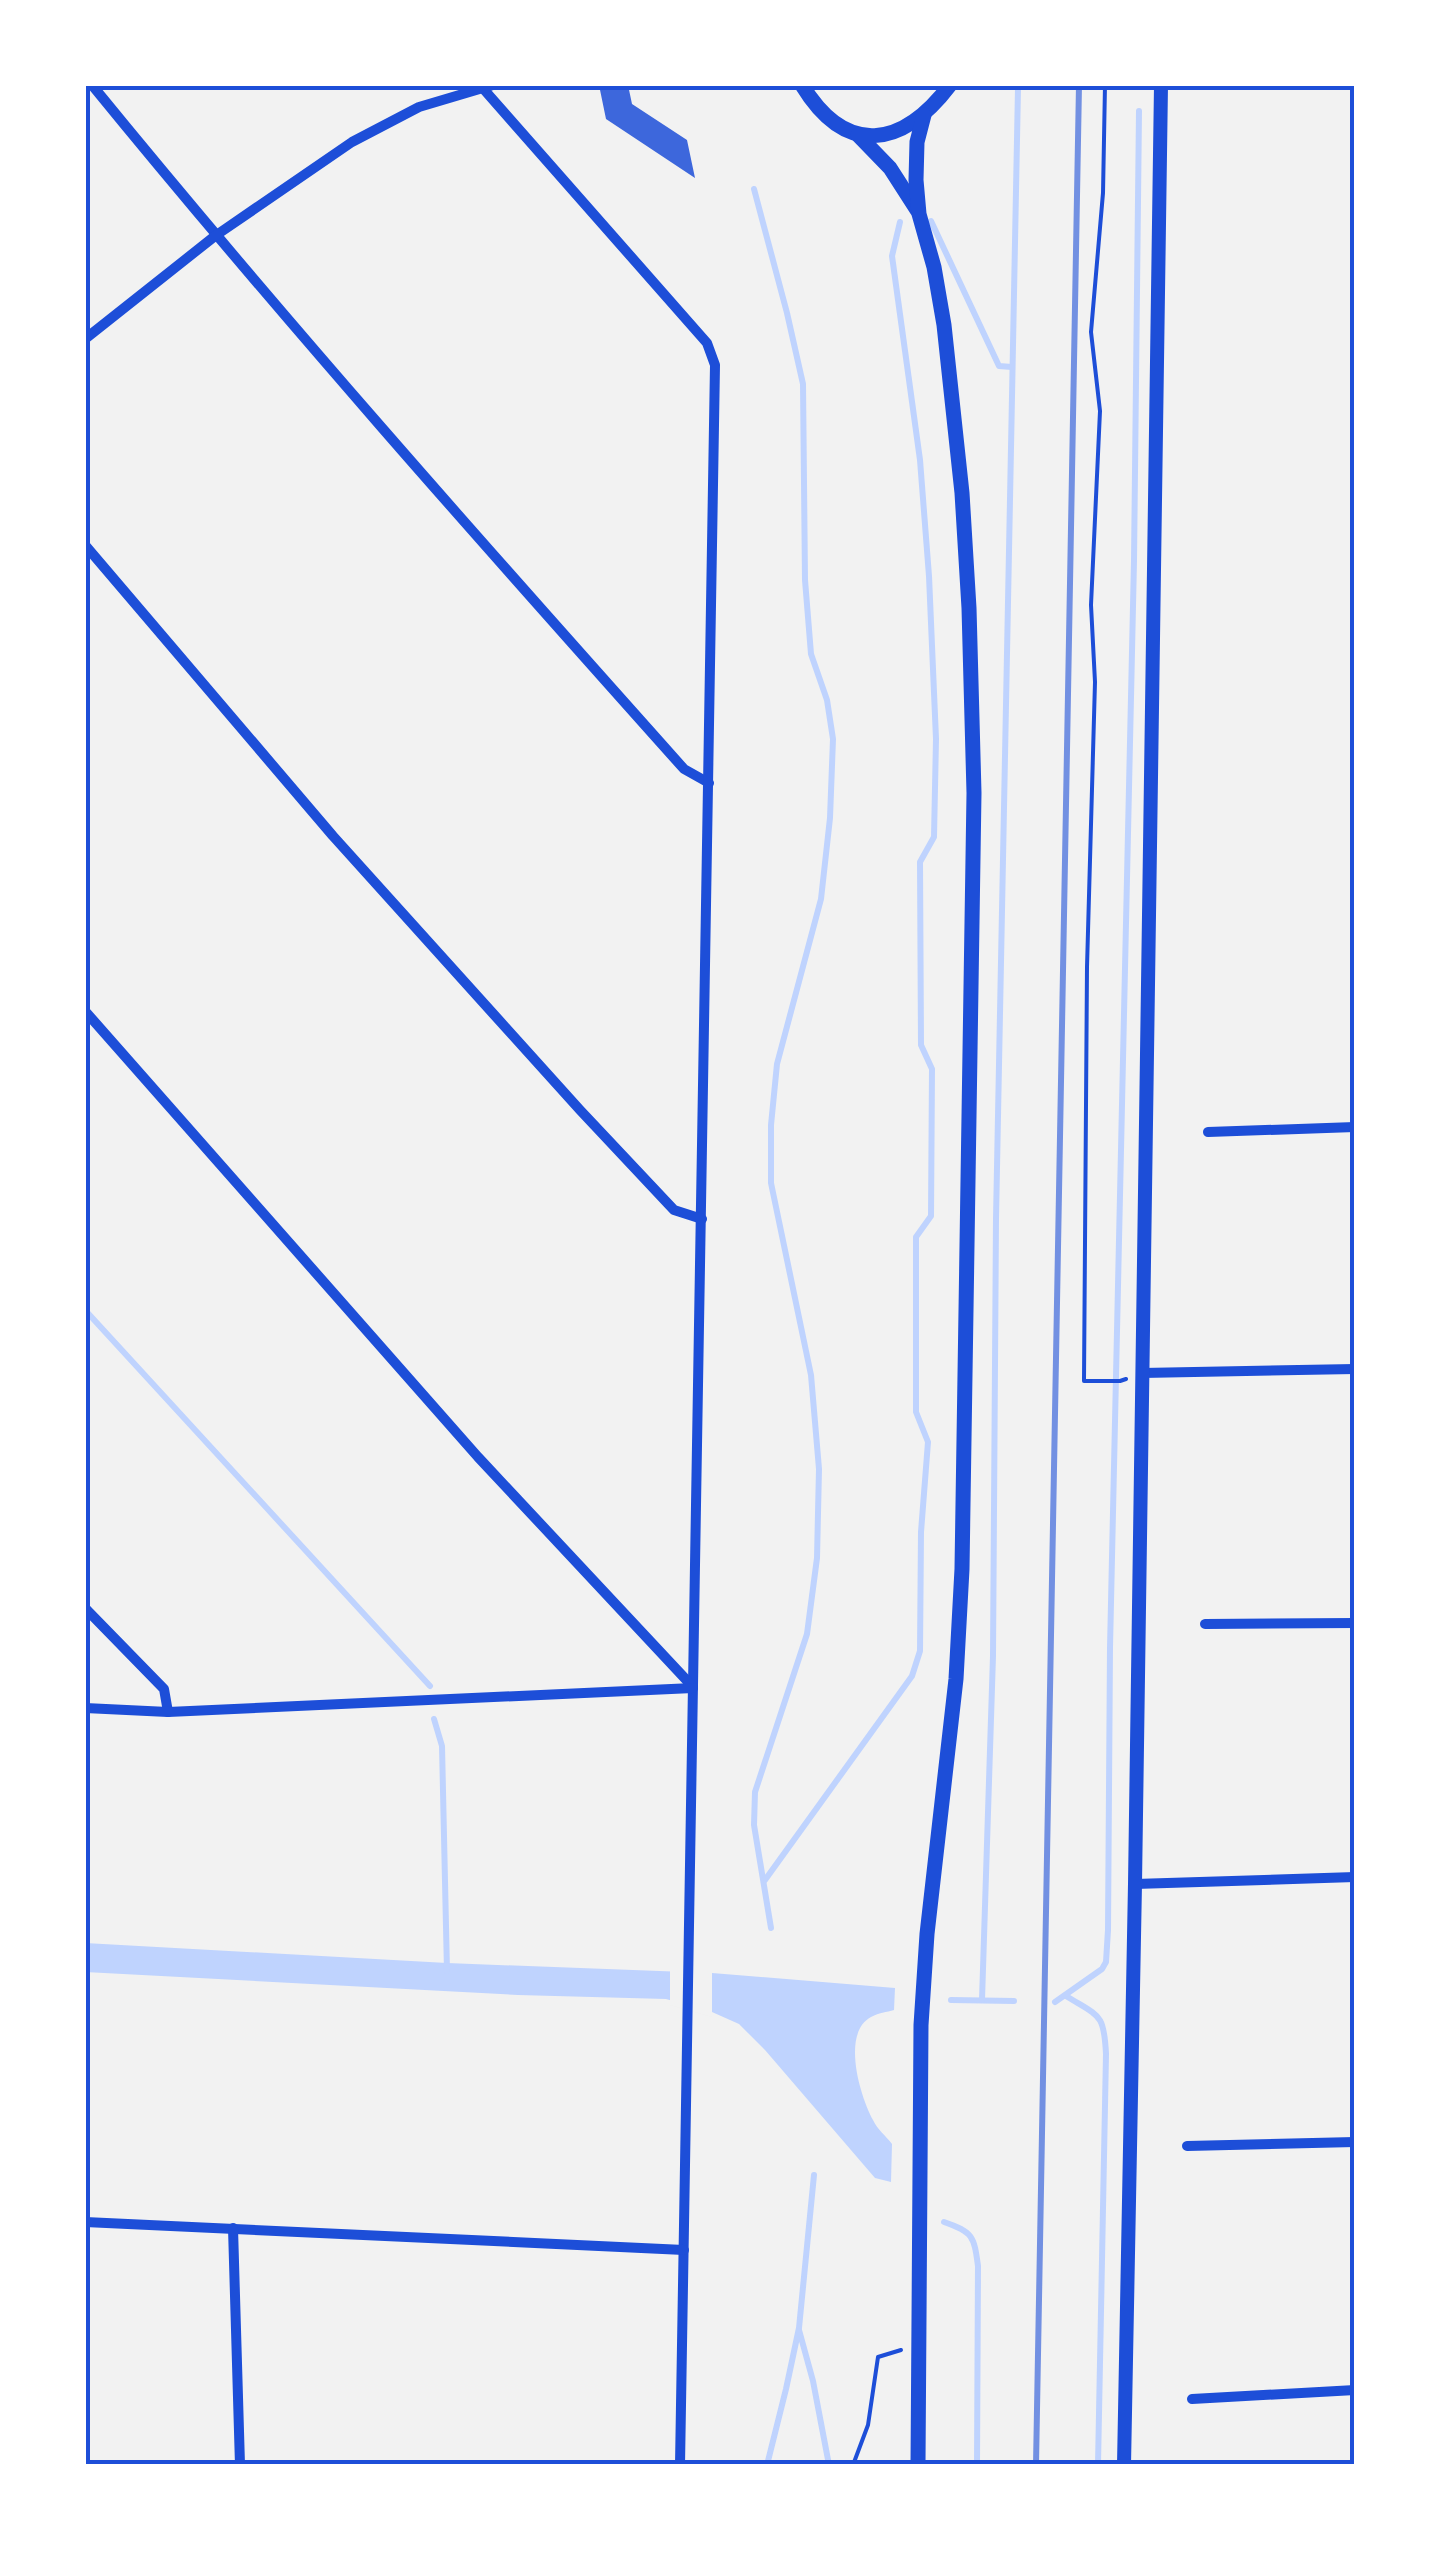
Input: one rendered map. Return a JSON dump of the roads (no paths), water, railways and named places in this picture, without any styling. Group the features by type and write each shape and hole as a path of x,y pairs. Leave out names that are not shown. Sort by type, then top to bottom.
{"main road":[{"path":"802,85 820,112 838,127 858,136 890,168 919,214"},
{"path":"858,136 892,131 924,115 951,85"},
{"path":"918,2465 921,2025 956,1679 962,1570 974,793 962,493 944,325 919,214 915,159 924,115"}],"street":[{"path":"92,85 215,236 460,519 670,754 709,783"},
{"path":"1124,2465 1161,85"},
{"path":"85,339 215,236 352,142 419,106 485,86 706,342 712,354 716,378 680,2465"},
{"path":"85,544 333,836 580,1110 674,1210 702,1219"},
{"path":"85,1011 478,1456 694,1688"},
{"path":"1208,1132 1355,1127"},
{"path":"1142,1373 1355,1368"},
{"path":"85,1608 164,1689 168,1712"},
{"path":"1205,1624 1355,1623"},
{"path":"85,1708 168,1712 694,1688"},
{"path":"1136,1884 1355,1876"},
{"path":"1187,2146 1355,2142"},
{"path":"85,2222 684,2250"},
{"path":"233,2228 240,2465"},
{"path":"1192,2399 1355,2390"}],"water":[{"path":"85,1943 712,1973 895,1988 894,2010 874,2016 862,2025 855,2050 868,2109 892,2144 891,2182 875,2178 739,2024 712,2012 666,1999 85,1972"}],"waterway":[{"path":"982,2000 993,1656 996,1219 1018,88"},
{"path":"1055,2002 1102,1969 1108,1930 1139,111"},
{"path":"754,189 803,384 805,580 811,654 827,700 833,739 821,899 777,1064 771,1125 771,1183 811,1375 819,1469 817,1558 807,1634 755,1792 754,1825 771,1928"},
{"path":"931,221 999,366 1012,367"},
{"path":"765,1880 912,1676 920,1651 921,1532 928,1442 916,1412 916,1237 931,1216 932,1069 921,1045 920,862 934,837 936,739 920,460 892,256 900,222"},
{"path":"85,1310 430,1686"},
{"path":"434,1719 442,1746 447,1971"},
{"path":"1066,1996 1098,2018 1106,2054 1098,2465"},
{"path":"951,2000 1014,2001"},
{"path":"767,2465 799,2328 814,2175"},
{"path":"944,2222 970,2236 978,2266 977,2465"},
{"path":"799,2330 829,2465"}],"railway":[{"path":"1036,2465 1079,85"}]}
